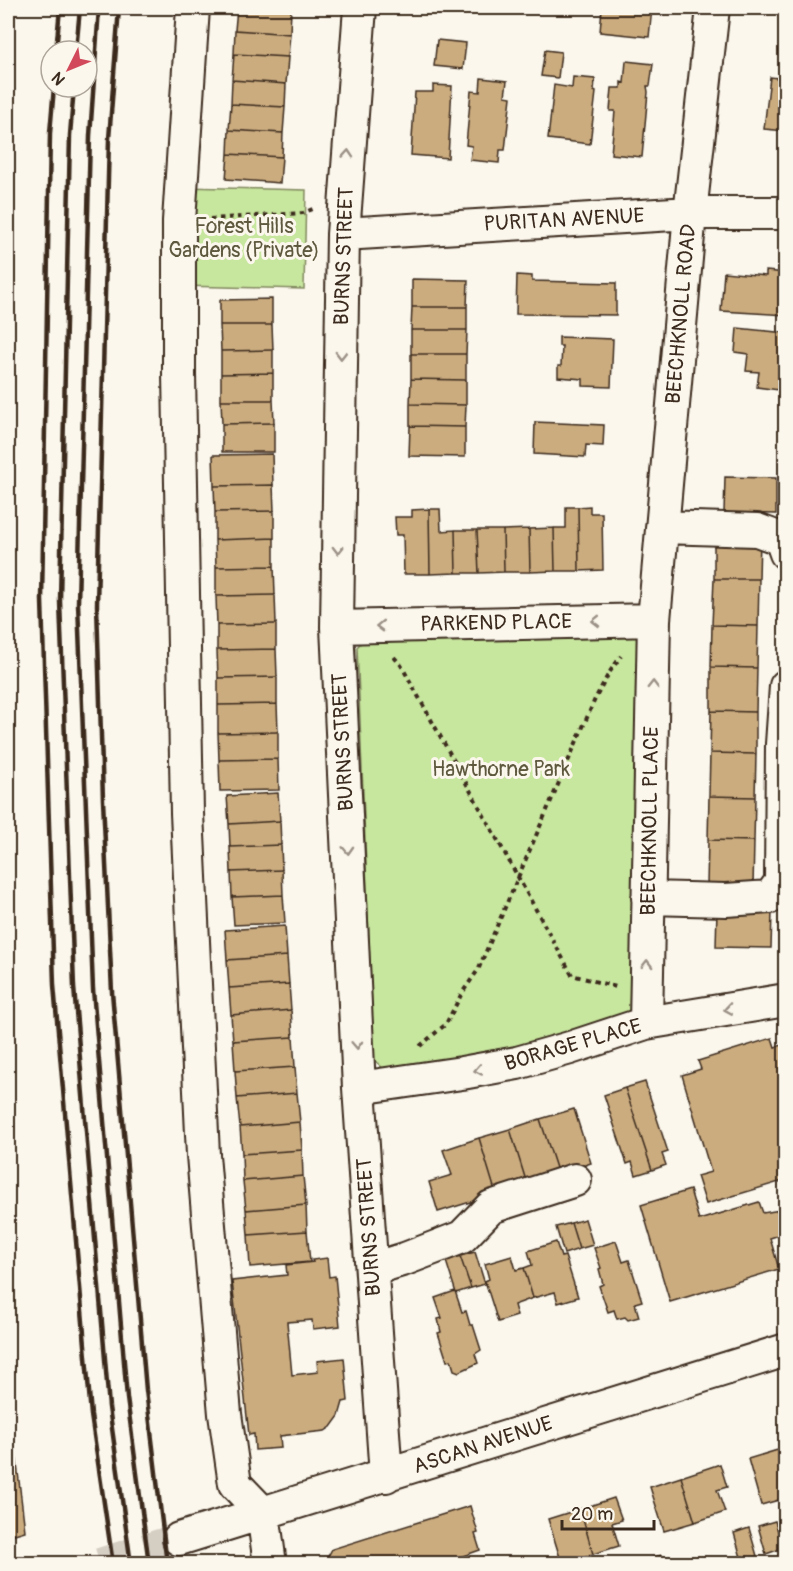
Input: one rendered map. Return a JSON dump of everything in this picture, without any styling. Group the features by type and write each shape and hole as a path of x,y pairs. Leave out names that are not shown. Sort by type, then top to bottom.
{"street":[{"path":"193,8 179,221 179,374 187,813 203,1155 225,1414 235,1484 263,1513 270,1563"},
{"name":"BURNS STREET","path":"360,8 343,234 337,627 359,1088 386,1476"},
{"name":"BEECHKNOLL ROAD","path":"654,620 690,213 713,8"},
{"name":"PURITAN AVENUE","path":"343,234 690,213 786,213"},
{"path":"662,527 757,530 781,539 786,553"},
{"name":"PARKEND PLACE","path":"337,627 654,620"},
{"name":"BEECHKNOLL PLACE","path":"646,1023 654,620"},
{"path":"648,898 726,900 770,897 781,882 782,744 786,686"},
{"name":"BORAGE PLACE","path":"359,1088 462,1074 517,1063 646,1023 786,1000"},
{"path":"372,1269 405,1260 462,1237 491,1207 575,1180"},
{"name":"ASCAN AVENUE","path":"179,1539 786,1350"}],"path":[{"path":"179,221 303,213 324,204"},
{"path":"413,1049 435,1035 446,1024 462,993 478,970 595,699 622,654"},
{"path":"393,656 401,665 572,975 624,990"}],"green space":[{"name":"Forest Hills Gardens (Private)","path":"184,187 306,190 304,289 182,286"},
{"name":"Hawthorne Park","path":"624,632 635,636 640,641 634,1015 486,1056 384,1069 374,1060 357,647 364,640"}],"building":[{"path":"237,8 291,8 290,34 235,30"},
{"path":"422,8 481,8 480,14 422,10"},
{"path":"602,8 652,8 649,37 600,32"},
{"path":"781,8 786,8 786,26 781,25 784,13 780,12"},
{"path":"235,30 290,34 288,57 234,54"},
{"path":"437,40 466,43 463,69 434,66"},
{"path":"545,50 561,52 558,78 541,76"},
{"path":"234,54 288,57 286,84 232,80"},
{"path":"626,61 653,64 650,86 647,86 642,157 611,154 615,111 610,111 612,88 621,88 621,82 624,83"},
{"path":"573,77 595,79 594,91 596,92 590,144 548,139 554,85 572,88"},
{"path":"770,77 786,79 786,131 764,129"},
{"path":"481,78 507,81 505,96 511,97 505,150 500,150 499,163 470,160 472,146 466,145 471,91 480,92"},
{"path":"232,80 286,84 285,107 231,104"},
{"path":"433,85 452,86 448,158 411,155 415,92 433,92"},
{"path":"231,104 285,107 283,133 229,130"},
{"path":"229,130 283,133 282,157 228,154"},
{"path":"228,154 282,157 280,183 226,179"},
{"path":"766,271 786,273 786,315 721,311 724,272 766,276"},
{"path":"517,275 532,276 532,281 616,283 616,315 516,314"},
{"path":"412,279 468,280 467,307 412,307"},
{"path":"272,299 272,325 220,325 220,300"},
{"path":"412,307 467,307 467,330 411,330"},
{"path":"220,325 272,325 273,350 221,351"},
{"path":"737,328 786,333 786,391 757,387 759,372 746,371 748,354 735,352"},
{"path":"411,330 467,330 466,354 411,354"},
{"path":"559,337 613,339 611,387 583,386 583,379 558,377 562,346 559,346"},
{"path":"273,350 273,373 221,374 221,351"},
{"path":"411,354 466,354 466,380 411,379"},
{"path":"273,373 273,400 221,400 221,374"},
{"path":"411,379 466,380 466,405 410,404"},
{"path":"221,400 273,400 274,423 222,424"},
{"path":"410,404 466,405 465,427 410,426"},
{"path":"535,422 604,425 603,446 586,445 585,457 534,454"},
{"path":"274,423 274,452 222,452 222,424"},
{"path":"410,426 465,427 465,457 409,456"},
{"path":"272,454 273,485 214,486 213,455"},
{"path":"725,477 776,478 776,514 724,513"},
{"path":"273,485 274,511 215,512 214,486"},
{"path":"590,506 590,513 602,513 603,570 579,571 578,507"},
{"path":"566,507 578,507 579,571 555,571 554,528 566,528"},
{"path":"429,509 440,509 441,531 455,530 456,573 430,574"},
{"path":"429,509 430,574 404,574 403,535 396,535 395,517 412,517 412,510"},
{"path":"274,511 274,538 215,540 215,512"},
{"path":"554,528 555,571 530,572 529,529"},
{"path":"529,529 530,572 504,572 503,530"},
{"path":"455,530 477,530 479,573 456,573"},
{"path":"477,530 503,530 504,572 479,573"},
{"path":"714,537 760,538 759,579 714,579"},
{"path":"274,538 274,566 216,567 215,540"},
{"path":"274,566 275,595 216,596 216,567"},
{"path":"714,579 759,579 758,626 712,625"},
{"path":"275,595 276,624 217,625 216,596"},
{"path":"276,624 276,649 217,650 217,625"},
{"path":"712,625 758,626 757,668 711,667"},
{"path":"276,649 277,677 218,678 217,650"},
{"path":"711,667 757,668 756,712 711,711"},
{"path":"277,677 277,704 218,705 218,678"},
{"path":"277,704 278,732 218,733 218,705"},
{"path":"711,711 756,712 756,754 710,753"},
{"path":"278,732 278,759 219,760 218,733"},
{"path":"710,753 756,754 755,797 709,796"},
{"path":"278,759 279,790 220,791 219,760"},
{"path":"278,793 280,821 229,824 227,796"},
{"path":"709,796 755,797 754,841 708,840"},
{"path":"280,821 281,845 230,847 229,824"},
{"path":"708,840 754,841 753,887 707,886"},
{"path":"281,845 282,870 231,872 230,847"},
{"path":"282,870 283,895 232,897 231,872"},
{"path":"283,895 285,923 234,925 232,897"},
{"path":"717,910 772,911 771,948 716,947"},
{"path":"285,926 287,956 227,960 225,930"},
{"path":"287,956 289,984 229,988 227,960"},
{"path":"289,984 291,1010 231,1015 229,988"},
{"path":"291,1010 293,1037 233,1041 231,1015"},
{"path":"293,1037 295,1067 235,1071 233,1041"},
{"path":"772,1038 775,1047 786,1044 786,1180 706,1204 697,1176 711,1172 682,1075 701,1069 698,1061"},
{"path":"295,1067 297,1093 237,1098 235,1071"},
{"path":"645,1082 668,1152 662,1154 666,1165 652,1170 625,1088"},
{"path":"625,1088 652,1170 636,1175 632,1162 627,1164 604,1095"},
{"path":"297,1093 300,1122 240,1127 237,1098"},
{"path":"574,1109 591,1163 558,1174 540,1119"},
{"path":"540,1119 558,1174 527,1184 510,1129"},
{"path":"300,1122 302,1150 242,1154 240,1127"},
{"path":"510,1129 527,1184 496,1194 479,1138"},
{"path":"479,1138 496,1194 438,1212 429,1182 452,1175 443,1150"},
{"path":"302,1150 303,1176 243,1181 242,1154"},
{"path":"303,1176 306,1205 246,1210 243,1181"},
{"path":"690,1190 699,1220 759,1202 763,1213 786,1209 786,1233 770,1238 779,1269 670,1302 641,1205"},
{"path":"306,1205 307,1231 248,1235 246,1210"},
{"path":"585,1219 593,1245 579,1249 571,1223"},
{"path":"571,1223 579,1249 564,1254 556,1227"},
{"path":"307,1231 310,1262 250,1267 248,1235"},
{"path":"616,1241 623,1262 629,1260 642,1301 635,1303 639,1317 628,1320 625,1317 617,1319 614,1310 608,1312 599,1286 603,1284 599,1269 601,1268 594,1248"},
{"path":"556,1242 561,1257 565,1256 578,1297 558,1303 555,1292 533,1298 524,1268 532,1265 528,1251"},
{"path":"475,1252 485,1284 471,1288 460,1256"},
{"path":"460,1256 471,1288 456,1293 446,1261"},
{"path":"512,1256 516,1270 524,1268 533,1298 514,1305 517,1316 498,1322 485,1281 489,1279 485,1264"},
{"path":"327,1258 329,1277 335,1276 340,1326 313,1329 312,1320 287,1322 292,1375 318,1372 317,1361 344,1358 348,1401 343,1402 339,1416 325,1431 280,1436 281,1448 255,1450 254,1434 249,1435 232,1281 287,1275 286,1265"},
{"path":"455,1291 462,1312 466,1311 470,1325 473,1325 481,1350 475,1354 478,1363 459,1372 454,1370 451,1360 447,1361 438,1333 441,1332 438,1319 442,1318 435,1298"},
{"path":"15,1447 25,1531 8,1536 8,1448"},
{"path":"781,1449 786,1463 786,1498 761,1505 748,1459"},
{"path":"720,1464 727,1487 717,1490 725,1512 695,1522 681,1477"},
{"path":"681,1477 695,1522 664,1531 650,1487"},
{"path":"614,1498 622,1520 612,1523 619,1546 593,1554 580,1509"},
{"path":"470,1506 478,1533 475,1534 480,1550 460,1557 462,1564 324,1564 332,1549"},
{"path":"580,1509 593,1554 562,1564 548,1519"},
{"path":"775,1521 783,1548 766,1554 758,1526"},
{"path":"749,1528 757,1556 742,1561 734,1533"},
{"path":"662,1555 664,1564 650,1564 648,1559"}],"tunnel":[{"path":"100,1564 179,1539"}],"railway":[{"path":"57,39 60,8"},
{"path":"77,39 80,8"},
{"path":"99,8 90,136 78,603 93,989 127,1398 149,1564"},
{"path":"119,8 109,139 97,605 103,800 112,992 146,1390 167,1564"},
{"path":"53,99 50,133 42,600 54,985 91,1415 113,1564"},
{"path":"73,99 70,135 60,601 74,987 109,1407 131,1564"}]}
